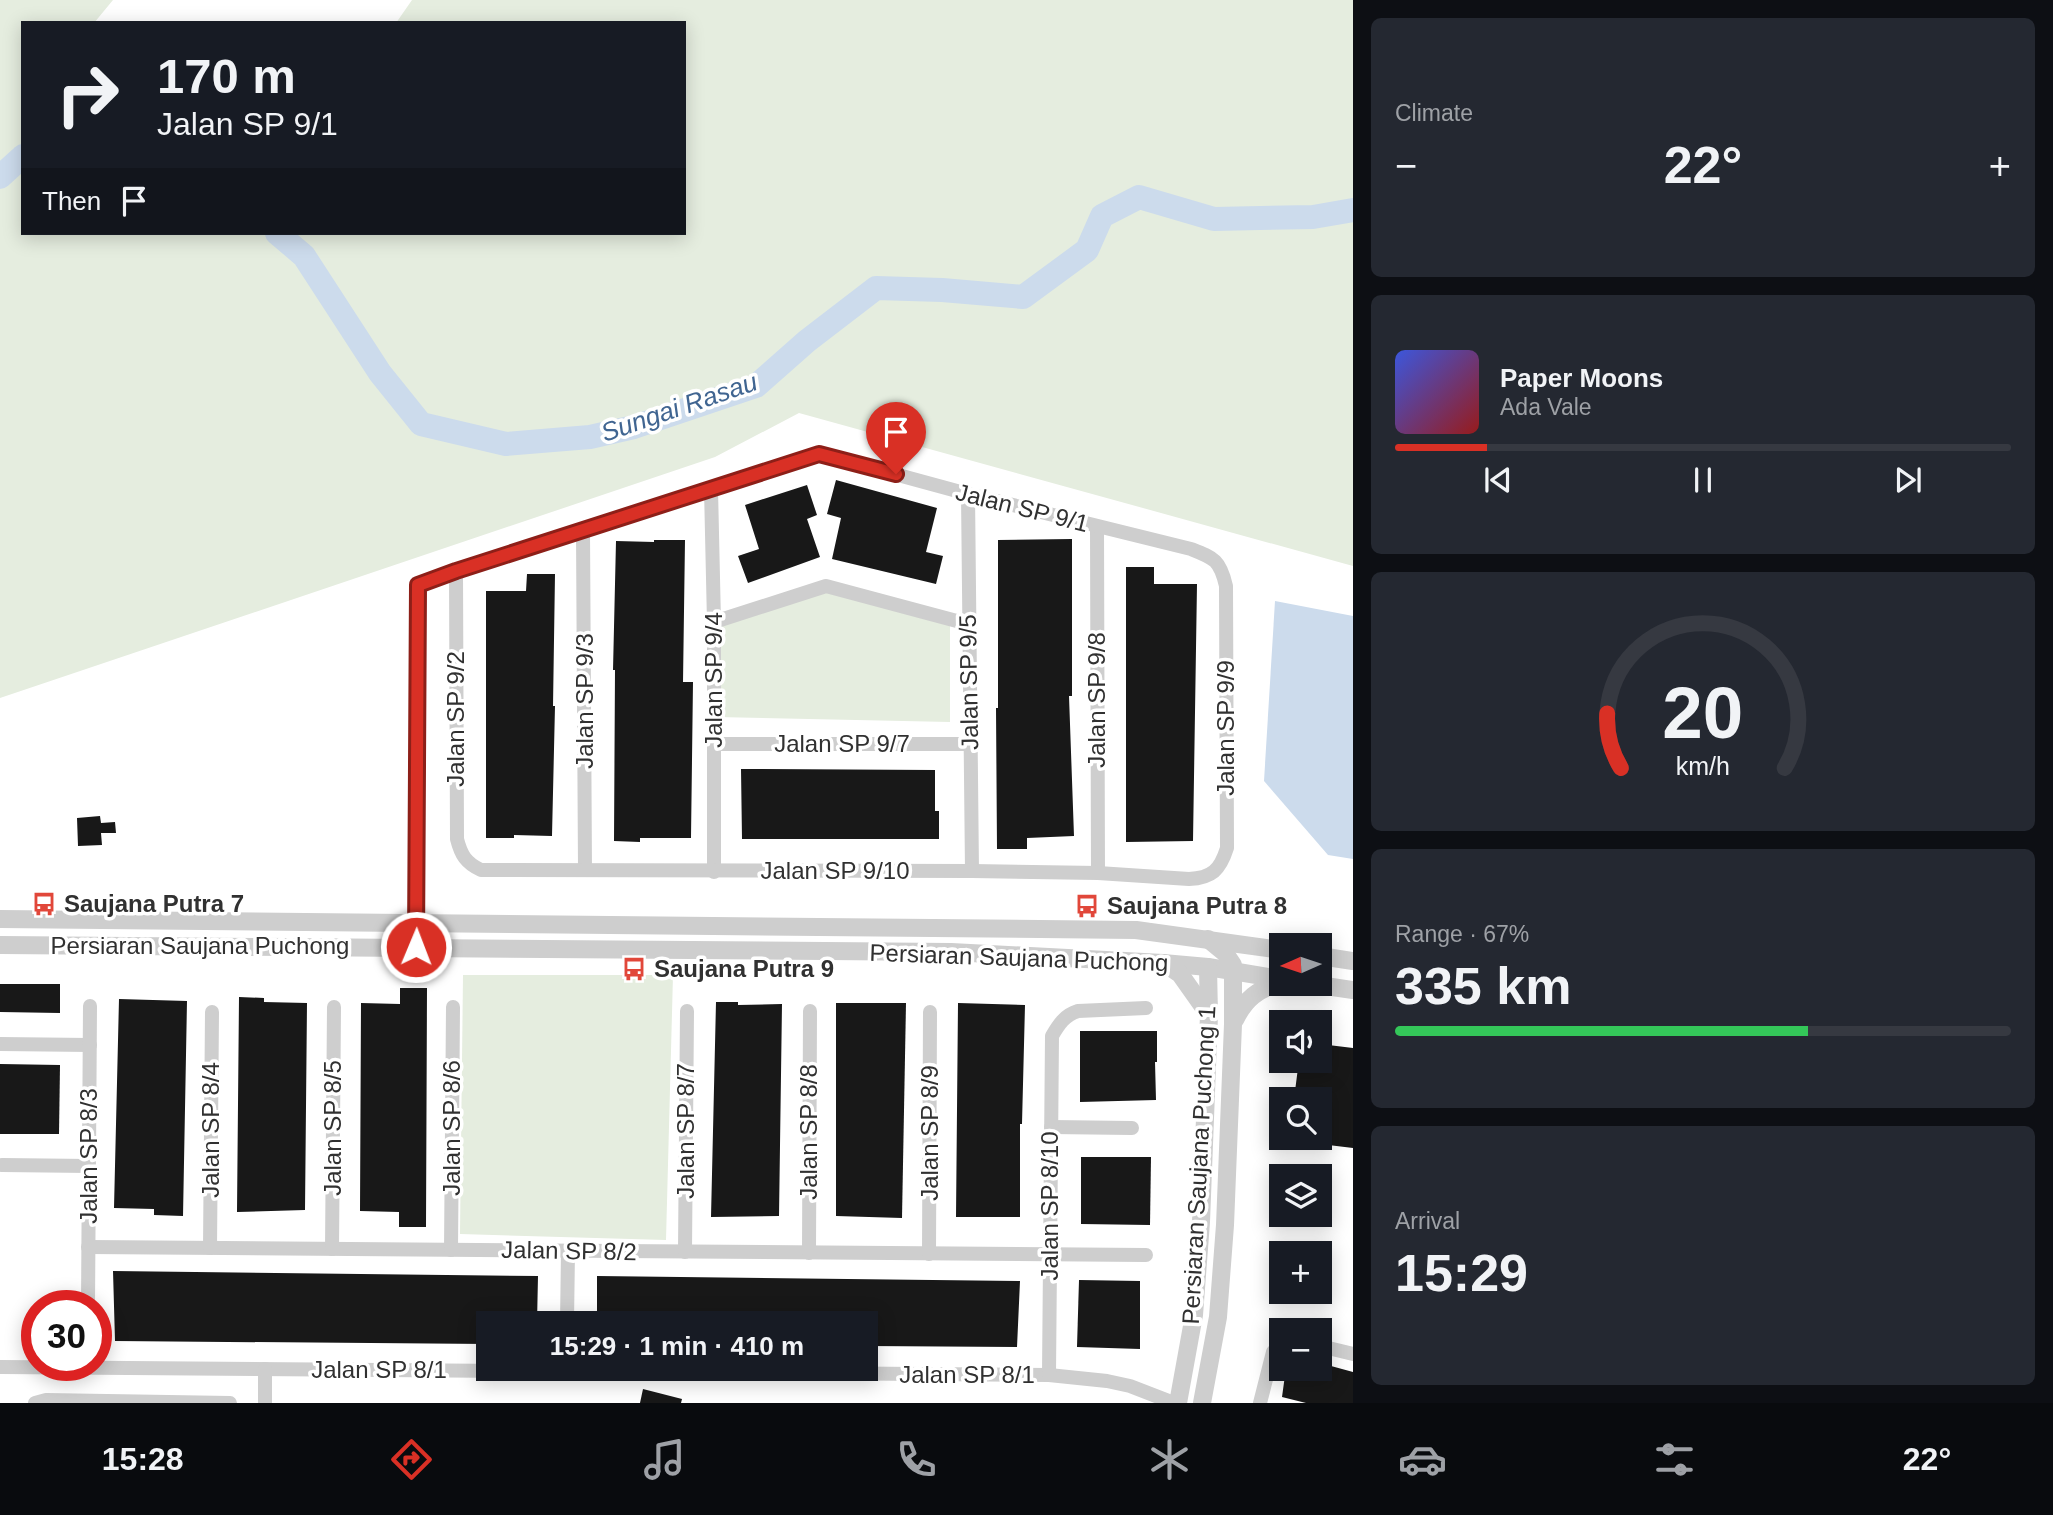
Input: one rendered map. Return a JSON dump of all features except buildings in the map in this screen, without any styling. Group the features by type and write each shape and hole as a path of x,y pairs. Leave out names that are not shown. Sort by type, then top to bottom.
{"street":[{"name":"Jalan SP 9/1","path":"417,922 418,585 824,454 968,494 1191,549 1213,558 1222,569"},
{"name":"Jalan SP 9/4","path":"711,489 714,872"},
{"name":"Jalan SP 9/5","path":"968,494 972,871"},
{"name":"Jalan SP 9/8","path":"1097,527 1098,873"},
{"name":"Jalan SP 9/3","path":"583,531 586,870"},
{"name":"Jalan SP 9/9","path":"1203,878 1216,872 1227,848 1226,586 1222,569"},
{"name":"Jalan SP 9/2","path":"456,571 457,839 460,853 468,864"},
{"path":"714,622 827,586 968,624"},
{"name":"Jalan SP 9/7","path":"714,744 970,744"},
{"name":"Jalan SP 9/10","path":"468,864 481,870 972,871 1203,878"},
{"name":"Persiaran Saujana Puchong","path":"0,919 1136,930 1269,948"},
{"path":"416,947 417,922"},
{"path":"1206,938 1225,953 1233,965 1233,971"},
{"name":"Persiaran Saujana Puchong","path":"0,945 951,952 1163,963 1208,967 1269,978"},
{"path":"1208,967 1214,959 1225,953 1259,946"},
{"path":"1332,958 1353,961"},
{"path":"1163,963 1180,974 1209,1015"},
{"name":"Persiaran Saujana Puchong 1","path":"1176,1403 1194,1315 1201,1222 1209,1015 1208,967"},
{"name":"Persiaran Saujana Puchong 1","path":"1202,1403 1218,1317 1233,1024 1233,971"},
{"path":"1233,1024 1242,1004 1269,985"},
{"path":"1332,987 1353,990"},
{"name":"Jalan SP 8/3","path":"88,1290 90,1006"},
{"name":"Jalan SP 8/5","path":"332,1249 334,1007"},
{"name":"Jalan SP 8/6","path":"452,1250 453,1007"},
{"name":"Jalan SP 8/10","path":"1049,1375 1052,1036 1059,1023 1069,1014 1078,1011 1146,1008"},
{"name":"Jalan SP 8/7","path":"685,1252 687,1011"},
{"name":"Jalan SP 8/8","path":"809,1253 810,1011"},
{"name":"Jalan SP 8/4","path":"210,1248 212,1012"},
{"name":"Jalan SP 8/9","path":"929,1254 930,1012"},
{"path":"0,1044 90,1045"},
{"path":"1051,1127 1132,1128"},
{"path":"2,1166 89,1166"},
{"name":"Jalan SP 8/2","path":"88,1247 1146,1255"},
{"path":"567,1311 568,1251"},
{"path":"1332,1349 1353,1354"},
{"name":"Jalan SP 8/1","path":"112,1366 476,1370"},
{"name":"Jalan SP 8/1","path":"0,1367 21,1367"},
{"path":"1260,1403 1269,1368"},
{"path":"265,1369 265,1403"},
{"name":"Jalan SP 8/1","path":"878,1373 1049,1375 1130,1386 1176,1403"},
{"path":"35,1403 47,1400 230,1403"}],"shaded area":[{"path":"0,0 113,0 96,21 21,21 21,235 686,235 686,21 397,21 412,0 1353,0 1353,566 799,413 715,457 0,698"},
{"path":"821,591 950,624 950,722 716,717 717,625"},
{"path":"463,975 673,975 666,1240 460,1234"}],"water":[{"path":"1275,601 1353,616 1353,859 1328,855 1264,781"}],"waterway":[{"name":"Sungai Rasau","path":"0,177 21,158"},
{"name":"Sungai Rasau","path":"279,235 304,256 380,373 421,424 506,444 590,437 634,427 756,386 807,341 876,288 1023,297 1087,250 1102,216 1139,197 1214,219 1313,217 1353,210"}],"place":[{"name":"Saujana Putra 7","path":"44,904"},
{"name":"Saujana Putra 8","path":"1087,906"},
{"name":"Saujana Putra 9","path":"634,969"}],"route":[{"path":"416,947 418,585 819,454 896,474"}]}
